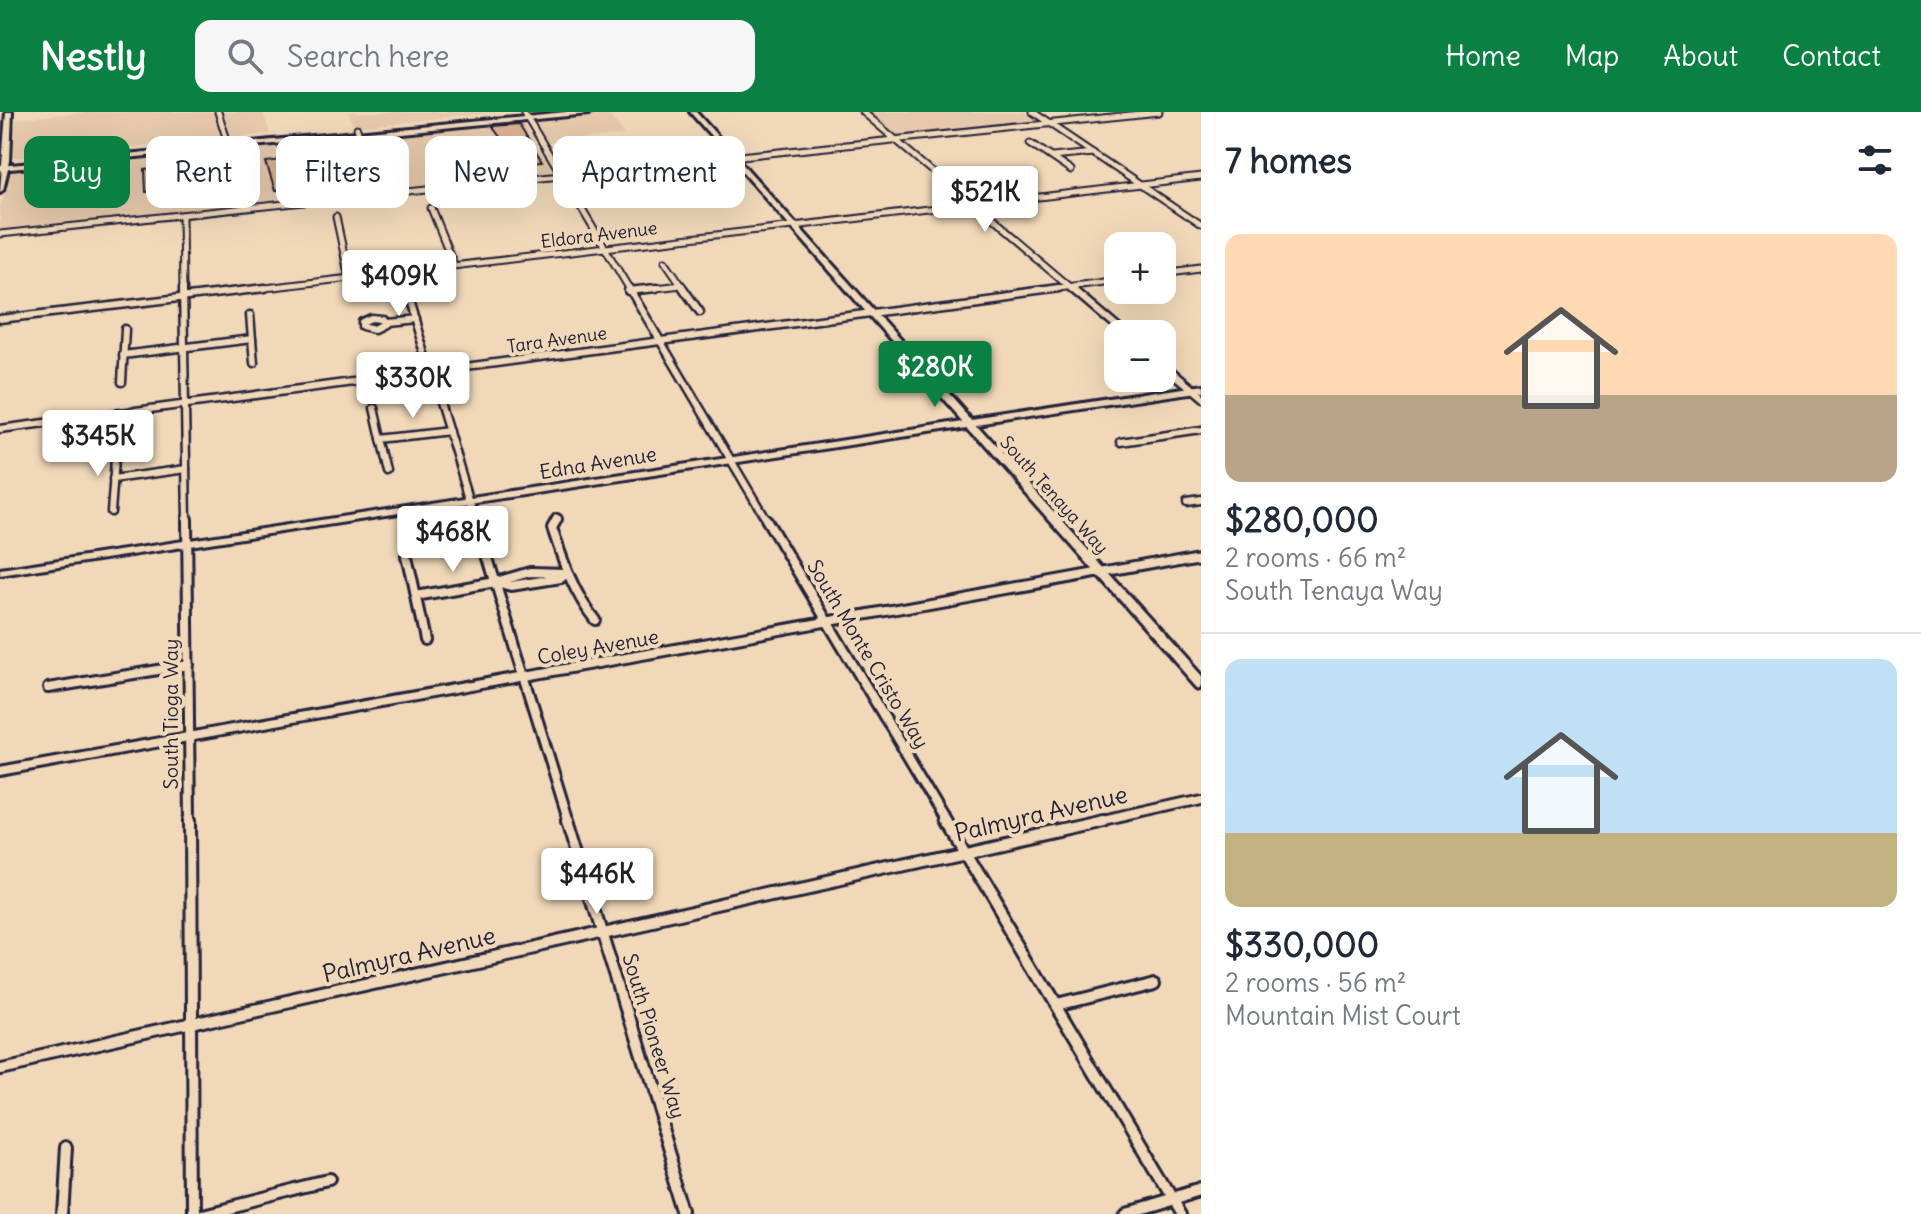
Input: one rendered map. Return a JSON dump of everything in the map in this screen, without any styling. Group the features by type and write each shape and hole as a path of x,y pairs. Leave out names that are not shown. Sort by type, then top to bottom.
{"main road":[{"path":"260,140 526,114 589,112"},
{"path":"260,138 358,131"},
{"path":"3,165 146,151"}],"street":[{"path":"0,190 9,112"},
{"path":"218,112 226,136"},
{"name":"South Tenaya Way","path":"693,112 714,136"},
{"path":"863,112 1108,320"},
{"path":"1032,112 1201,226"},
{"path":"745,156 1159,112"},
{"name":"South Monte Cristo Way","path":"526,114 553,162"},
{"path":"0,122 9,126"},
{"path":"358,131 360,136"},
{"path":"1030,143 1071,171"},
{"path":"1051,157 1093,153"},
{"name":"South Tenaya Way","path":"745,171 1201,684"},
{"path":"0,234 553,176"},
{"name":"Eldora Avenue","path":"0,319 1201,178"},
{"path":"431,208 454,265"},
{"name":"South Monte Cristo Way","path":"580,208 1180,1214"},
{"name":"South Tioga Way","path":"182,215 189,665 192,1214"},
{"path":"336,217 349,278"},
{"path":"665,261 700,312"},
{"path":"1176,272 1201,269"},
{"name":"South Pioneer Way","path":"400,272 689,1214"},
{"name":"Tara Avenue","path":"0,429 1104,282"},
{"path":"628,291 682,285"},
{"path":"250,315 254,363"},
{"path":"385,322 415,319"},
{"path":"122,382 125,329"},
{"path":"123,355 252,339"},
{"path":"1176,375 1196,389 1201,398"},
{"name":"Edna Avenue","path":"0,572 1196,389"},
{"path":"374,408 389,473"},
{"path":"1121,442 1201,430"},
{"path":"381,439 449,431"},
{"path":"111,512 116,446"},
{"path":"113,479 186,469"},
{"path":"1186,504 1201,502"},
{"path":"557,519 552,528 567,573 580,603 595,620"},
{"name":"Coley Avenue","path":"0,771 1201,554"},
{"path":"407,555 425,640"},
{"path":"416,596 496,582 511,586 561,578 567,573"},
{"path":"48,688 189,665"},
{"name":"Palmyra Avenue","path":"0,1067 1201,798"},
{"path":"1056,1005 1156,980"},
{"path":"62,1214 66,1148"},
{"path":"199,1214 327,1182"},
{"path":"1125,1214 1201,1191"}],"shaded area":[{"path":"87,112 263,112 270,134 146,136 146,146 130,147 130,136 24,136 24,157 12,158 16,119"},
{"path":"348,112 500,112 355,126"},
{"path":"607,112 624,135 553,136 553,142 547,143 534,119"},
{"path":"869,112 1025,112 1039,122 898,137"},
{"path":"521,120 531,136 425,136 425,186 409,188 409,136 357,136"},
{"path":"276,144 276,202 260,203 260,146"},
{"path":"537,146 553,171 537,175"},
{"path":"146,157 146,208 214,208 0,230 0,208 10,170 24,169 24,208 130,208 130,158"}],"building":[{"path":"519,124 526,136 499,136 492,126"},
{"path":"276,161 276,191 275,191 266,162"}]}
